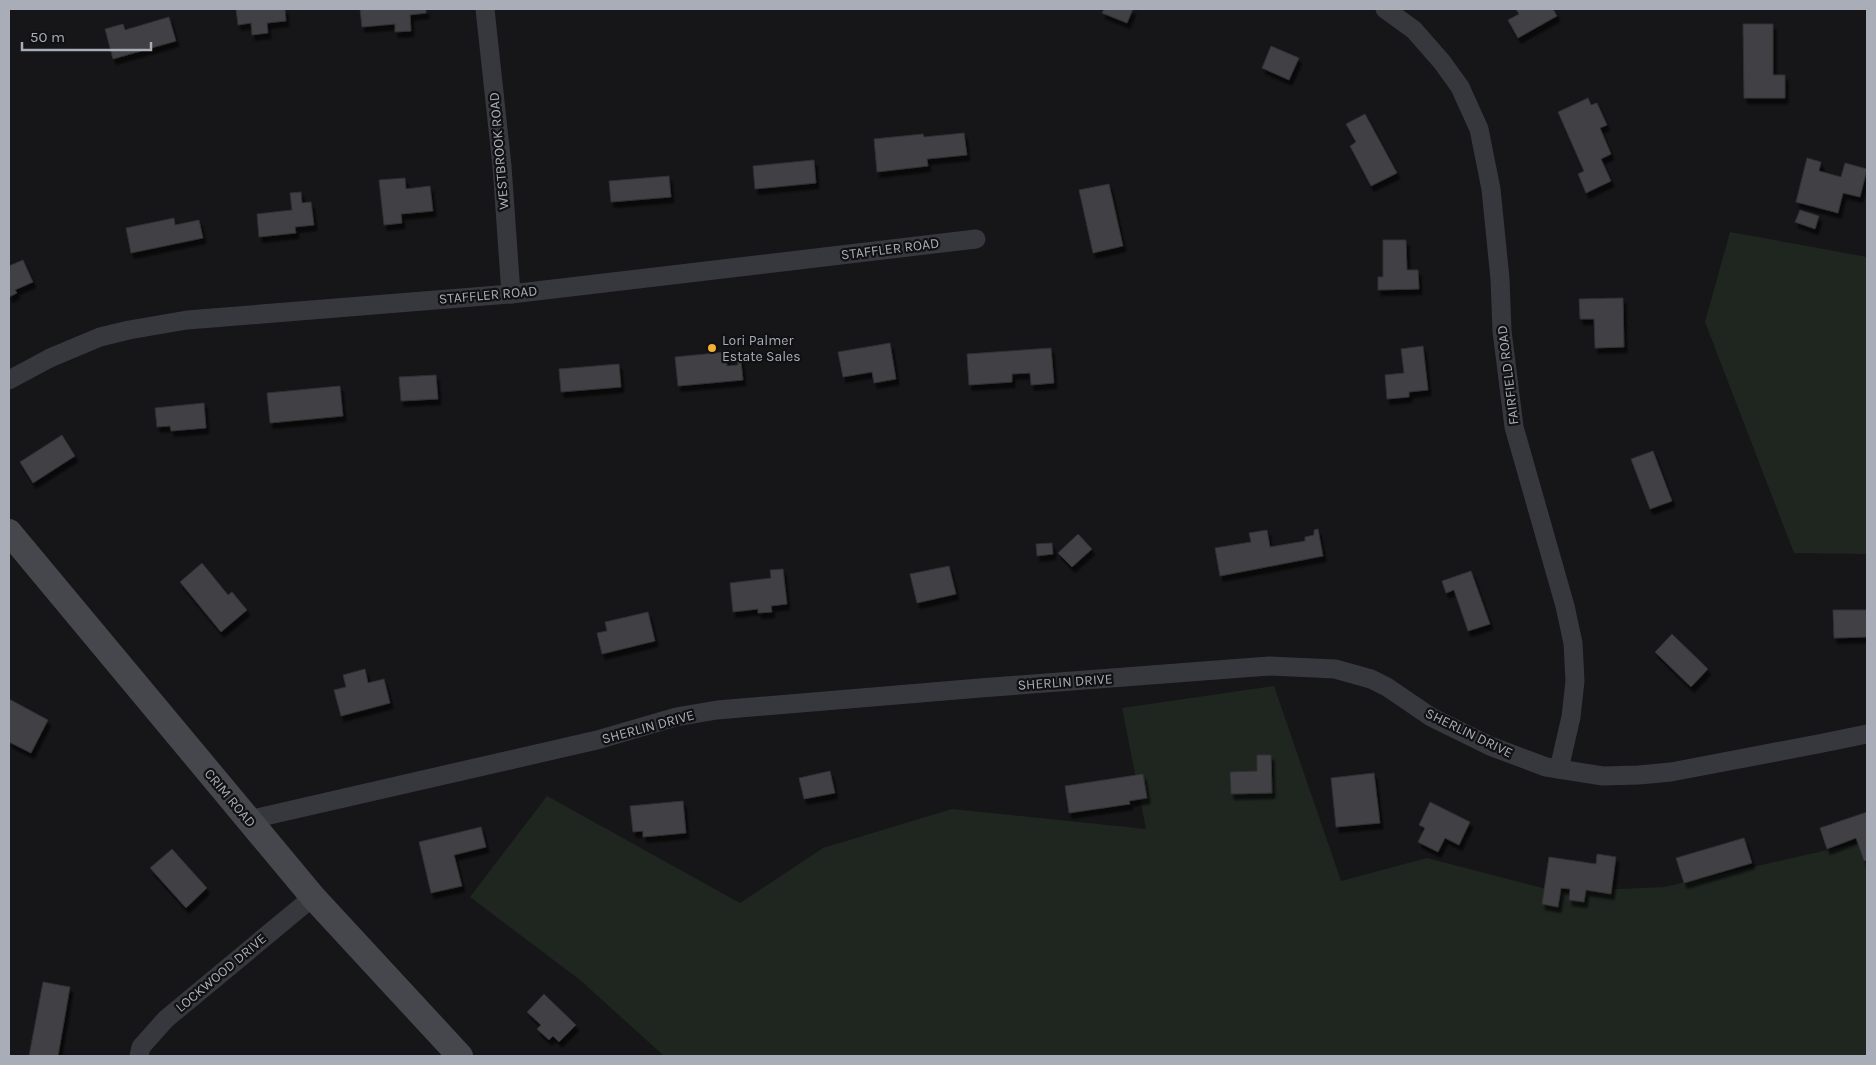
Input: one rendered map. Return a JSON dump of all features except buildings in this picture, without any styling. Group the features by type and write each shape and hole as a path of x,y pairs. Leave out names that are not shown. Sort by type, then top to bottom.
{"street":[{"name":"WESTBROOK ROAD","path":"485,9 502,166 511,294"},
{"name":"FAIRFIELD ROAD","path":"1385,9 1414,30 1442,62 1460,87 1479,128 1491,189 1500,279 1502,332 1514,427 1565,606 1573,643 1575,681 1570,718 1559,769"},
{"name":"STAFFLER ROAD","path":"9,380 50,358 100,337 177,322 511,294 976,239"},
{"name":"CRIM ROAD","path":"9,532 313,897 460,1056"},
{"name":"SHERLIN DRIVE","path":"248,820 597,740 676,717 717,710 1269,666 1335,669 1371,679 1387,687 1431,717 1490,746 1546,767 1603,776 1647,774 1867,734"},
{"name":"LOCKWOOD DRIVE","path":"139,1056 142,1047 166,1018 313,897"}],"shaded area":[{"path":"1730,232 1867,257 1867,554 1794,553 1705,322"},
{"path":"1274,686 1341,881 1427,858 1558,892 1664,887 1867,841 1867,1056 664,1056 580,980 470,897 547,796 740,903 823,848 952,809 1146,829 1122,708"}],"place":[{"name":"Lori Palmer Estate Sales","path":"712,348"}]}
